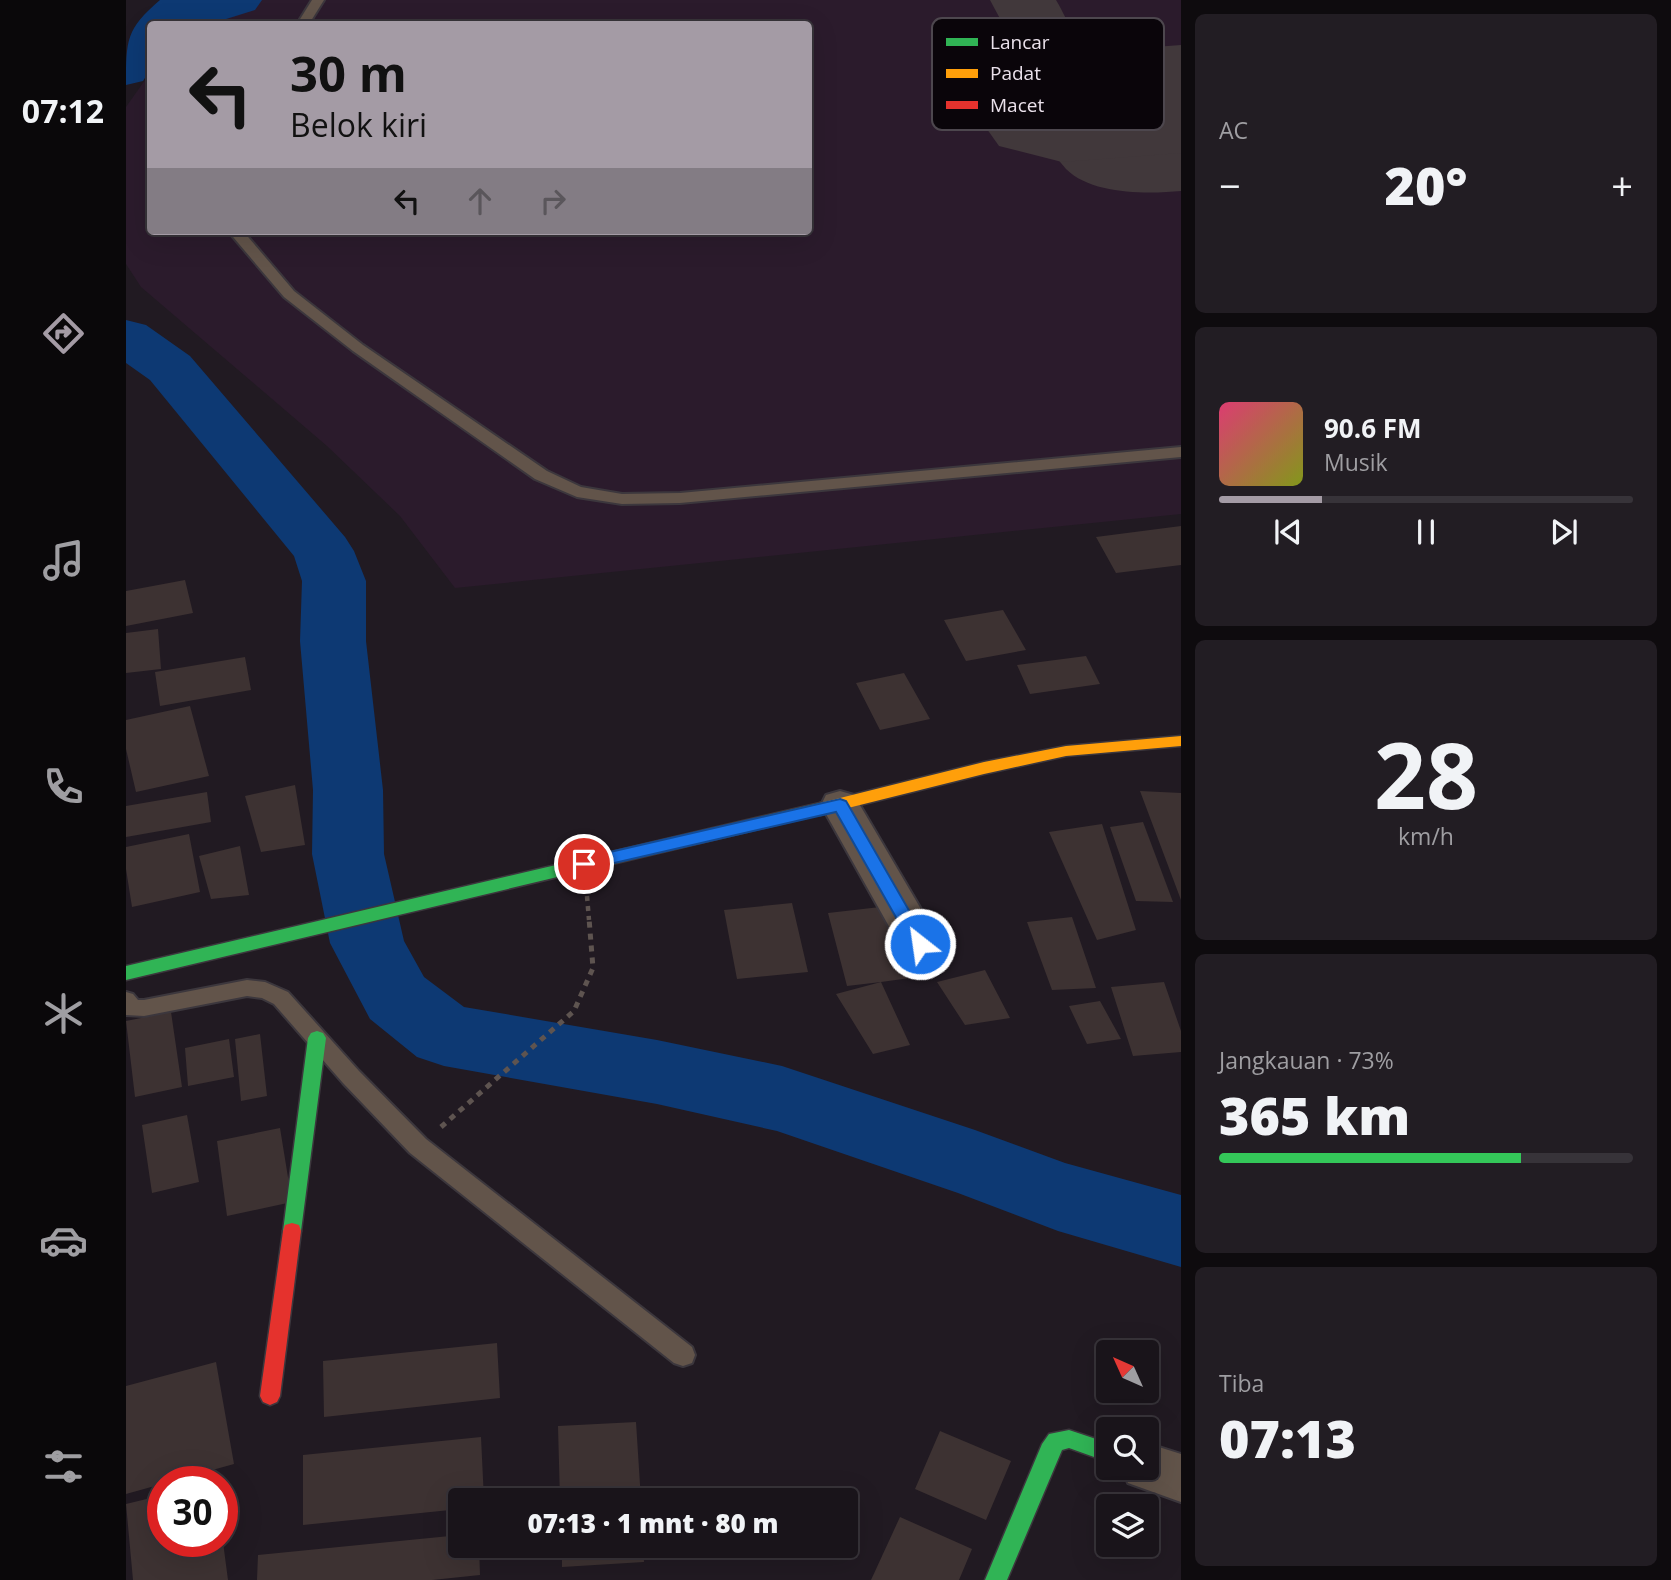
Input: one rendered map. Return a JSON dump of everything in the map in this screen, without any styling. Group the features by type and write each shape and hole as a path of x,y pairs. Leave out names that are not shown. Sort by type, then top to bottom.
{"street":[{"path":"126,973 840,805 984,768 1066,751 1181,741"},
{"path":"840,805 920,944"},
{"path":"270,1396 317,1038"},
{"path":"996,1580 1049,1451 1056,1441 1069,1439 1096,1449"},
{"path":"1159,1470 1181,1478"}],"lane":[{"path":"305,21 318,0"},
{"path":"237,235 289,294 358,348 541,475 577,492 622,499 680,498 1181,452"},
{"path":"126,1000 133,1009 144,1008 247,988 265,990 281,998 351,1077 418,1146 683,1355"}],"path":[{"path":"453,1118 574,1012 593,968 584,864"}],"shaded area":[{"path":"208,0 1181,0 1181,514 455,588 400,516 327,446 141,287 126,264 126,107 147,77 147,235 812,235 812,21 191,21"}],"building":[{"path":"1181,526 1181,565 1116,573 1096,537"},
{"path":"185,580 193,613 126,626 126,591"},
{"path":"1003,610 1026,650 966,661 944,620"},
{"path":"158,629 161,669 126,673 126,633"},
{"path":"1086,656 1100,684 1030,694 1017,665"},
{"path":"245,657 251,690 160,706 155,672"},
{"path":"904,673 930,719 880,730 856,683"},
{"path":"190,706 209,776 136,792 126,749 126,720"},
{"path":"295,785 305,845 261,852 245,796"},
{"path":"1140,791 1181,793 1181,900"},
{"path":"207,792 211,822 126,837 126,806"},
{"path":"1143,822 1173,902 1136,901 1110,827"},
{"path":"1102,824 1136,930 1097,940 1049,832"},
{"path":"189,834 200,892 132,907 126,869 126,847"},
{"path":"240,846 249,895 211,899 199,856"},
{"path":"792,903 808,972 737,979 724,910"},
{"path":"889,906 910,978 847,986 828,913"},
{"path":"1072,917 1096,988 1052,990 1027,922"},
{"path":"985,970 1010,1018 965,1025 937,982"},
{"path":"881,982 910,1045 873,1054 836,994"},
{"path":"1164,982 1181,1031 1181,1052 1133,1056 1111,987"},
{"path":"1100,1001 1121,1039 1087,1044 1069,1006"},
{"path":"171,1012 182,1087 135,1097 126,1021"},
{"path":"260,1034 267,1096 241,1101 235,1039"},
{"path":"229,1039 234,1077 188,1086 185,1048"},
{"path":"187,1115 199,1182 152,1193 142,1125"},
{"path":"280,1128 292,1202 227,1216 217,1141"},
{"path":"497,1343 500,1398 324,1417 323,1361"},
{"path":"216,1362 234,1464 147,1466 147,1488 126,1494 126,1386"},
{"path":"636,1422 640,1488 560,1488 558,1426"},
{"path":"940,1431 1011,1461 986,1520 915,1489"},
{"path":"481,1437 483,1488 448,1488 448,1510 303,1525 303,1455"},
{"path":"147,1499 147,1557 225,1557 228,1580 133,1580 126,1504"},
{"path":"900,1517 972,1549 959,1580 871,1580"},
{"path":"448,1536 448,1558 479,1558 480,1575 432,1580 257,1580 258,1555"},
{"path":"562,1558 644,1558 644,1562 562,1567"}],"waterway":[{"path":"161,21 181,6 223,6 239,0"},
{"path":"126,71 147,40"},
{"path":"126,337 170,368 323,551 334,581 333,641 348,790 348,854 367,943 397,998 444,1035 657,1072 782,1099 891,1138 975,1164 1058,1196 1181,1231"}],"taxiway":[{"path":"1023,0 1033,18"},
{"path":"1164,90 1181,93"},
{"path":"1077,130 1095,156 1114,166 1136,170 1181,169"}],"runway":[{"path":"1164,100 1181,99"}],"traffic: fast":[{"path":"126,973 820,809"},
{"path":"292,1231 317,1038"},
{"path":"996,1580 1049,1451 1056,1441 1069,1439 1096,1449"}],"traffic: slow":[{"path":"820,809 984,768 1066,751 1181,741"}],"traffic: jam":[{"path":"270,1396 292,1231"}],"route":[{"path":"584,864 840,805 920,944"}]}
